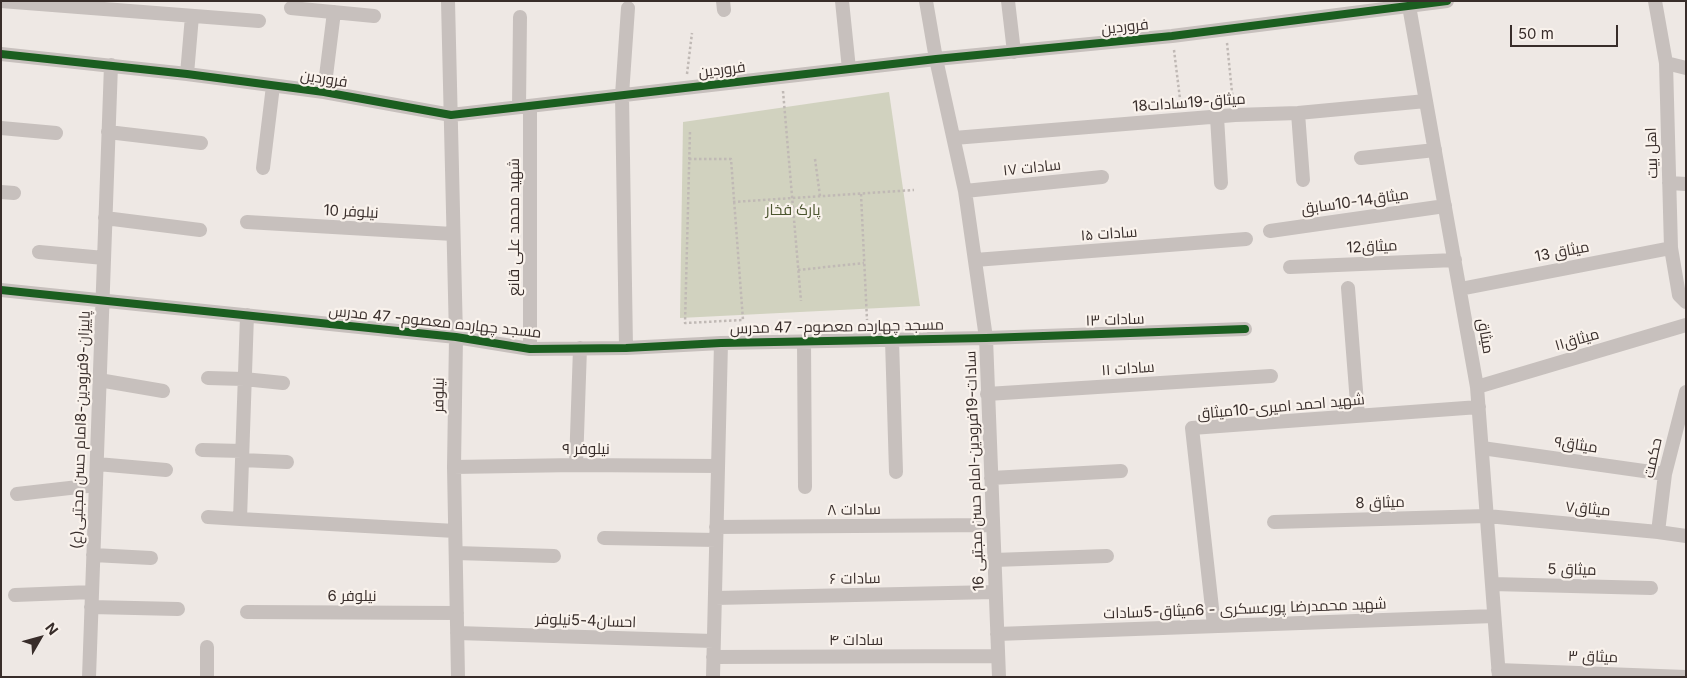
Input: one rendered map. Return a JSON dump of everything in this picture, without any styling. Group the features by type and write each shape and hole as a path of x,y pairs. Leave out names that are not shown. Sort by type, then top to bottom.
{"street":[{"path":"1,1 259,21"},
{"name":"نیلوفر","path":"448,1 456,337 454,468 458,677"},
{"path":"842,1 849,69"},
{"name":"سادات-19فرودین-امام حسن مجتبی 16","path":"926,1 936,59 965,191 986,338 999,677"},
{"path":"1008,1 1014,52"},
{"name":"فروردین","path":"1,54 111,65 324,92 451,114 936,59 1172,36 1381,5 1409,6 1447,1"},
{"name":"اهل بیت","path":"1655,1 1666,63 1671,248 1679,296 1686,302"},
{"name":"میثاق","path":"1409,6 1477,386 1498,673"},
{"path":"291,8 374,16"},
{"path":"626,348 622,95 628,8"},
{"path":"324,92 334,12"},
{"path":"187,74 192,16"},
{"name":"شهید محمد علی قانع","path":"520,17 530,349"},
{"path":"1666,63 1686,68"},
{"name":"پاییزان-9فرودین-8امام حسن مجتبی(ع)","path":"89,677 111,65"},
{"path":"263,168 274,86"},
{"name":"18میثاق-19سادات","path":"954,138 1235,115 1298,113 1426,101"},
{"path":"1298,113 1303,180"},
{"path":"1217,117 1220,183"},
{"path":"1,128 56,133"},
{"path":"108,132 201,143"},
{"path":"1362,158 1435,150"},
{"name":"سادات ۱۷","path":"965,191 1102,177"},
{"path":"1669,183 1686,184"},
{"name":"میثاق14-10سابق","path":"1270,231 1445,206"},
{"path":"105,218 200,230"},
{"name":"نیلوفر 10","path":"247,222 453,234"},
{"name":"سادات ۱۵","path":"975,260 1246,239"},
{"name":"میثاق 13","path":"1460,289 1671,248"},
{"path":"39,252 104,258"},
{"name":"12میثاق","path":"1290,267 1454,260"},
{"path":"1348,288 1358,416"},
{"name":"مسجد چهارده معصوم- 47 مدرس","path":"1,290 456,337 530,349 986,338"},
{"path":"240,519 247,315"},
{"name":"میثاق۱۱","path":"1477,386 1686,325"},
{"name":"سادات ۱۳","path":"986,338 1245,329"},
{"path":"892,340 896,472"},
{"path":"804,342 805,487"},
{"path":"713,677 720,343"},
{"path":"576,465 580,348"},
{"name":"سادات ۱۱","path":"987,394 1271,376"},
{"path":"208,378 283,383"},
{"path":"99,380 163,391"},
{"name":"حکمت","path":"1658,532 1665,474 1686,392"},
{"name":"شهید احمد امیری-10میثاق","path":"1214,626 1192,428 1479,407"},
{"name":"میثاق۹","path":"1482,448 1665,474"},
{"path":"202,450 287,462"},
{"path":"96,464 166,470"},
{"name":"نیلوفر ۹","path":"454,468 576,465 718,466"},
{"path":"991,478 1121,471"},
{"path":"18,494 96,485"},
{"name":"میثاق 8","path":"1274,522 1487,516"},
{"name":"میثاق۷","path":"1487,516 1686,536"},
{"path":"208,517 455,531"},
{"name":"سادات ۸","path":"604,538 993,525"},
{"path":"456,553 554,556"},
{"path":"93,555 151,558"},
{"path":"994,560 1107,556"},
{"name":"میثاق 5","path":"1492,584 1651,588"},
{"path":"15,596 92,592"},
{"name":"سادات ۶","path":"714,598 995,592"},
{"path":"91,607 178,609"},
{"name":"نیلوفر 6","path":"246,612 457,612"},
{"name":"شهید محمدرضا پورعسکری - 6میثاق-5سادات","path":"997,634 1494,616"},
{"name":"احسان4-5نیلوفر","path":"457,633 713,641"},
{"path":"207,647 208,677"},
{"name":"سادات ۴","path":"713,657 998,656"},
{"name":"میثاق ۳","path":"1498,673 1686,677"}],"path":[{"path":"1226,29 1235,115"},
{"path":"686,88 692,33"},
{"path":"1172,36 1182,119"},
{"path":"782,77 801,301"},
{"path":"690,131 684,322 743,320 731,159 690,159"},
{"path":"815,159 820,196"},
{"path":"733,202 914,190"},
{"path":"860,194 867,320"},
{"path":"798,270 864,263"}],"green space":[{"name":"پارک فخار","path":"889,92 920,306 680,318 683,122"}],"cycle path":[{"path":"1,54 187,74 324,92 451,115 936,59 1172,36 1447,1"},
{"path":"1,290 456,337 530,349 986,338 1245,329"}]}
